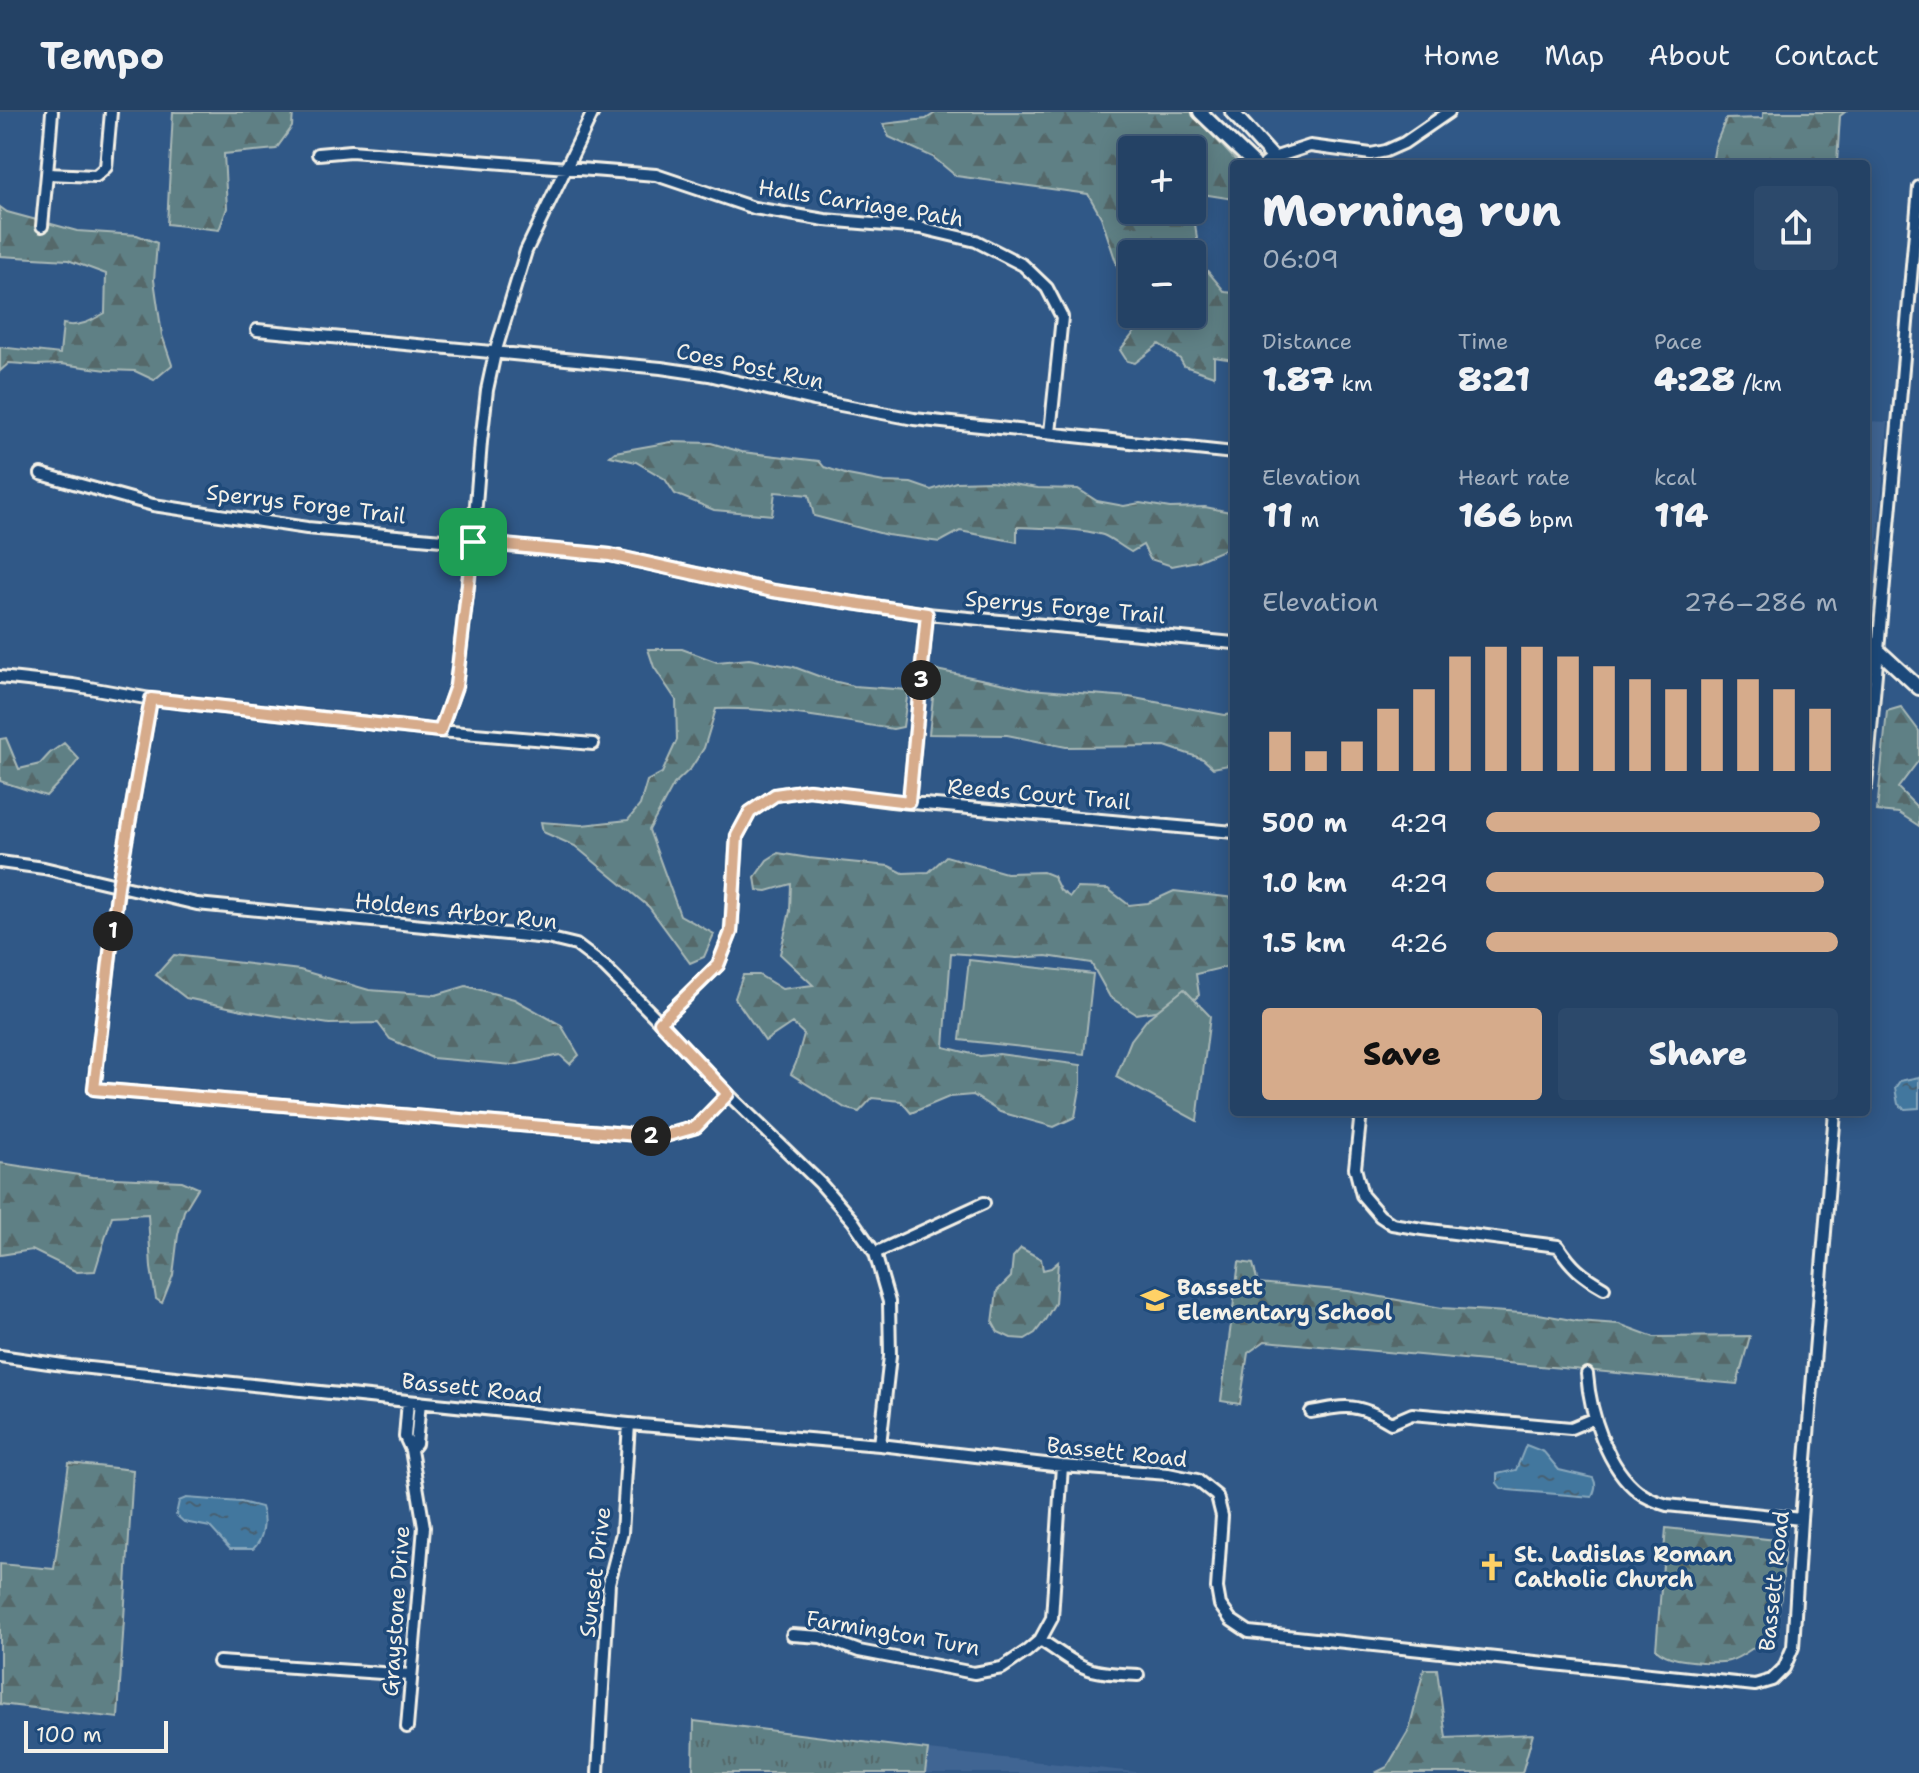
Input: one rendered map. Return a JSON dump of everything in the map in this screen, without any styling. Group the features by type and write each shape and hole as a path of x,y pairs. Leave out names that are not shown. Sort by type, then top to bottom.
{"main road":[{"path":"1200,112 1250,160"},
{"path":"1232,112 1271,160"},
{"path":"1870,642 1919,688"}],"street":[{"path":"42,226 52,112"},
{"path":"47,174 96,176 106,167 111,112"},
{"path":"440,731 456,686 487,390 495,353 526,251 593,112"},
{"path":"1278,160 1310,146 1371,154 1386,151 1404,143 1449,112"},
{"name":"Halls Carriage Path","path":"318,154 351,151 656,175 754,208 825,220 921,228 976,241 1023,265 1047,288 1062,317 1050,433"},
{"path":"1870,744 1915,290 1919,187"},
{"name":"Coes Post Run","path":"257,330 673,369 914,419 1230,453"},
{"name":"Sperrys Forge Trail","path":"41,474 153,505 307,528 610,555 773,591 927,614 1230,643"},
{"path":"909,802 927,614"},
{"path":"0,677 73,685 151,699 440,731 593,744"},
{"path":"151,699 118,886 94,1089 661,1137 696,1127 728,1094"},
{"name":"Reeds Court Trail","path":"660,1022 718,965 731,932 737,836 750,812 775,795 809,790 1230,832"},
{"name":"Holdens Arbor Run","path":"0,862 44,868 197,904 547,938 576,945 605,967 728,1094 820,1183 853,1221 875,1253 889,1302 890,1356 880,1445"},
{"path":"1361,1116 1355,1168 1362,1195 1380,1216 1392,1224 1558,1246 1572,1266 1604,1288"},
{"name":"Bassett Road","path":"0,1356 70,1366 629,1424 1168,1474 1197,1480 1217,1496 1222,1516 1217,1588 1220,1605 1231,1620 1249,1632 1755,1685 1772,1680 1784,1668 1793,1647 1835,1116"},
{"path":"875,1253 984,1203"},
{"path":"1587,1374 1595,1418 1611,1459 1629,1484 1648,1498 1667,1505 1801,1519"},
{"name":"Graystone Drive","path":"407,1727 424,1527 411,1450 405,1437 408,1401"},
{"name":"Graystone Drive","path":"411,1450 416,1444 420,1402"},
{"path":"1311,1412 1345,1405 1374,1412 1391,1423 1412,1414 1571,1428 1595,1418"},
{"name":"Sunset Drive","path":"598,1773 609,1583 622,1533 629,1424"},
{"path":"1062,1466 1052,1618 1040,1640 1073,1662 1092,1670 1138,1675"},
{"name":"Farmington Turn","path":"792,1635 821,1637 859,1651 974,1673 1002,1668 1040,1640"},
{"path":"219,1662 411,1675"}],"shaded area":[{"path":"1870,421 1888,422 1873,593 1870,598"},
{"path":"928,1750 1144,1773 925,1773"}],"green space":[{"path":"173,112 293,112 292,127 276,149 224,154 227,208 219,230 167,224"},
{"path":"937,112 1191,112 1235,160 1230,160 1230,198 1206,195 1206,136 1118,136 1118,224 1195,224 1197,240 1118,240 1118,268 1101,217 1088,194 956,176 933,157 889,137 883,124 926,119"},
{"path":"1763,112 1845,112 1840,116 1837,160 1712,160 1726,119 1763,118"},
{"path":"0,207 7,212 77,231 137,235 157,243 154,280 162,335 172,365 154,380 135,371 61,364 9,363 0,371 0,347 60,354 63,324 80,324 105,313 106,274 68,260 0,256"},
{"path":"1206,269 1225,292 1230,293 1230,359 1214,357 1214,376 1184,366 1180,359 1159,344 1135,363 1127,361 1120,350 1138,328 1206,328"},
{"path":"671,442 711,443 742,452 819,461 824,467 848,475 884,482 911,483 931,490 956,482 991,481 1038,488 1078,489 1097,501 1124,506 1140,503 1170,508 1205,507 1230,512 1230,547 1197,561 1172,566 1150,559 1143,545 1131,552 1103,535 1072,530 1017,527 1017,542 960,531 940,542 887,535 814,516 809,495 775,492 772,515 714,510 675,494 665,479 636,462 610,456 615,452"},
{"path":"648,649 682,649 717,662 749,659 794,667 854,686 908,690 903,727 893,729 783,712 716,709 704,748 691,768 674,784 649,830 680,915 714,934 704,957 690,963 649,907 575,846 543,832 541,822 582,825 628,820 640,805 647,781 662,773 677,740 676,700 654,667"},
{"path":"936,670 1030,689 1129,697 1230,714 1230,765 1213,768 1203,759 1165,746 1066,747 1007,735 929,734"},
{"path":"1901,707 1919,731 1919,760 1898,788 1919,809 1919,826 1899,813 1877,811 1887,711"},
{"path":"6,738 19,769 40,764 64,743 79,759 46,796 0,781 0,739"},
{"path":"778,853 889,866 903,873 929,872 946,856 1006,873 1043,872 1053,876 1060,890 1070,897 1077,888 1108,889 1129,905 1148,903 1174,891 1230,898 1230,966 1196,974 1199,995 1187,1006 1136,1014 1110,997 1091,963 1046,956 1017,958 951,953 944,1047 980,1056 999,1054 1081,1065 1075,1117 1054,1127 1000,1112 973,1095 949,1097 911,1113 901,1101 872,1098 859,1112 845,1108 791,1074 804,1034 792,1023 765,1041 735,998 743,975 759,975 782,989 813,985 780,954 790,911 791,884 767,891 757,890 755,877 767,860"},
{"path":"174,955 300,970 369,990 436,995 466,986 514,999 561,1025 579,1055 570,1064 560,1055 513,1065 432,1058 390,1039 378,1023 329,1024 186,998 156,975"},
{"path":"969,960 1093,974 1084,1054 960,1040"},
{"path":"1184,989 1210,1016 1197,1121 1116,1077 1131,1040 1148,1018"},
{"path":"0,1163 92,1177 182,1181 198,1188 184,1211 173,1275 162,1303 156,1299 151,1268 148,1214 112,1216 95,1271 77,1272 32,1250 0,1255"},
{"path":"1021,1248 1041,1259 1043,1270 1058,1262 1055,1303 1035,1333 1025,1339 1011,1338 998,1332 993,1323 997,1291 1011,1277 1013,1257"},
{"path":"1239,1262 1253,1264 1258,1283 1348,1291 1442,1308 1539,1314 1619,1324 1654,1337 1750,1336 1737,1384 1265,1341 1248,1353 1240,1404 1221,1401"},
{"path":"69,1463 133,1470 118,1718 0,1704 0,1564 54,1569"},
{"path":"1666,1528 1785,1541 1779,1610 1773,1628 1760,1643 1738,1658 1703,1662 1666,1656 1656,1649"},
{"path":"1424,1669 1437,1669 1446,1738 1533,1734 1522,1773 1375,1773 1387,1767 1409,1730"},
{"path":"694,1721 928,1750 925,1773 693,1773"}],"water":[{"path":"1919,1077 1919,1108 1905,1109 1898,1104 1895,1088 1900,1081"},
{"path":"1526,1445 1544,1452 1559,1470 1593,1478 1595,1488 1592,1497 1501,1488 1497,1483 1497,1474 1516,1470"},
{"path":"186,1498 241,1502 261,1507 263,1529 257,1545 253,1549 230,1549 210,1527 184,1522 176,1515 179,1501"}],"place":[{"name":"Bassett Elementary School","path":"1155,1300"},
{"name":"St. Ladislas Roman Catholic Church","path":"1492,1567"}],"route":[{"path":"473,542 610,555 773,591 927,614 909,802 809,790 775,795 750,812 737,836 731,932 718,965 660,1022 728,1094 696,1127 661,1137 94,1089 118,886 151,699 440,731 456,686 473,542"}]}
